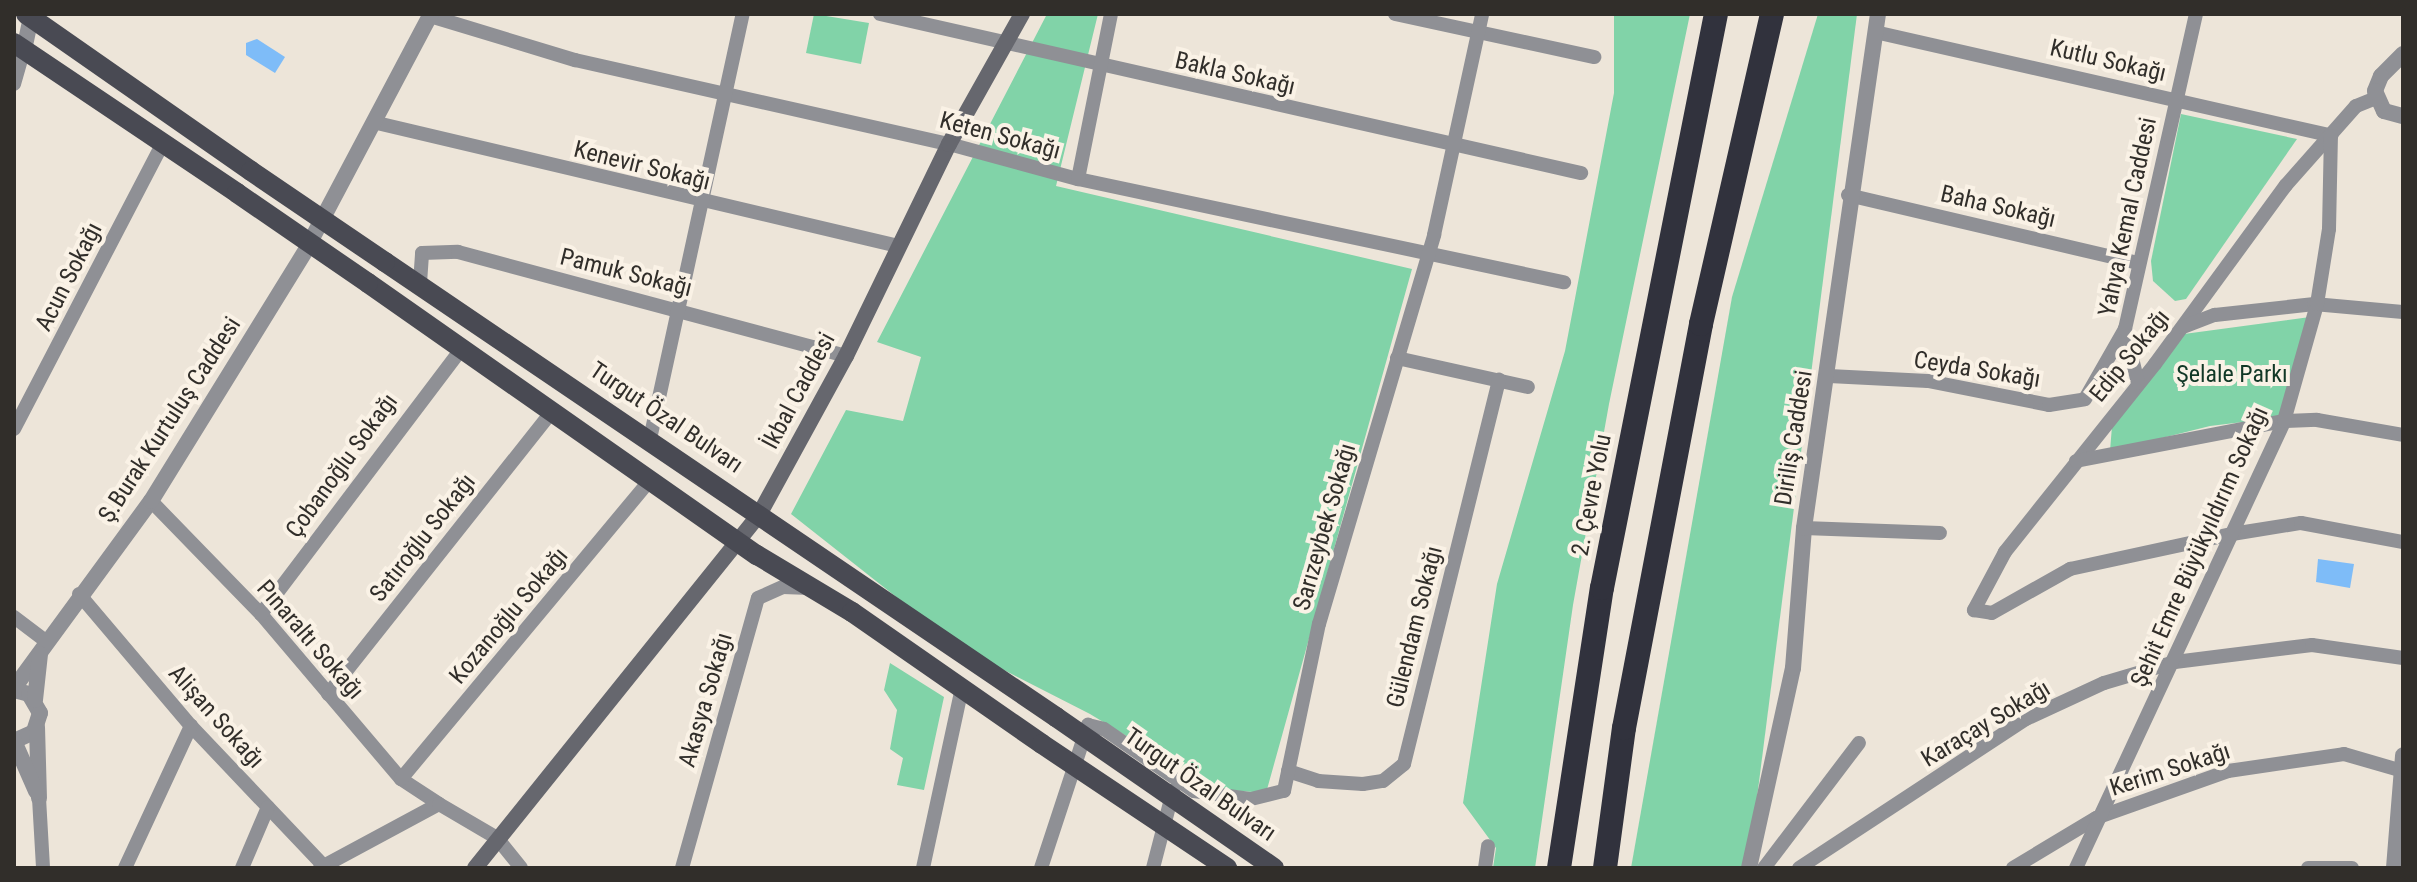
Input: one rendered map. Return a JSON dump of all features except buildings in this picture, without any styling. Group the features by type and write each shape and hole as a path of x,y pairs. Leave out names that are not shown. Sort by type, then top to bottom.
{"highway":[{"path":"1696,136 1716,14"},
{"path":"1696,136 1731,14"},
{"path":"1605,868 1652,575 1740,148 1772,14"},
{"path":"1740,148 1783,14"},
{"name":"2. Çevre Yolu","path":"1559,868 1602,588 1696,136"}],"main road":[{"name":"İkbal Caddesi","path":"475,868 760,513 846,356 949,144 1022,14"},
{"name":"Turgut Özal Bulvarı","path":"30,15 251,171 760,513 1274,868"},
{"path":"19,47 463,347 736,540 962,687 1227,868"}],"street":[{"path":"650,439 743,14"},
{"name":"Bakla Sokağı","path":"880,14 1581,173"},
{"path":"1078,179 1111,14"},
{"path":"1395,14 1594,57"},
{"name":"Sarızeybek Sokağı","path":"1288,771 1319,624 1429,255 1482,14"},
{"name":"Diriliş Caddesi","path":"1749,868 1793,668 1804,528 1829,376 1848,195 1878,14"},
{"name":"Yahya Kemal Caddesi","path":"2138,383 2125,329 2196,14"},
{"path":"14,84 19,47 30,15"},
{"name":"Keten Sokağı","path":"430,15 575,60 949,144 1078,179 1564,282"},
{"name":"Ş.Burak Kurtuluş Caddesi","path":"14,689 79,594 151,501 307,248 377,123 430,15"},
{"name":"Kutlu Sokağı","path":"1875,32 2331,136"},
{"path":"2403,54 2381,76 2376,98 2384,111 2403,116"},
{"path":"2381,76 2403,68"},
{"name":"Edip Sokağı","path":"2232,534 2070,569 1992,613 1974,610 2005,552 2183,327 2286,185 2356,106 2376,98"},
{"name":"Kenevir Sokağı","path":"377,123 702,204 898,246"},
{"name":"Şehit Emre Büyükyıldırım Sokağı","path":"2076,868 2096,818 2175,662 2284,421 2317,304 2329,229 2331,136"},
{"name":"Acun Sokağı","path":"14,429 162,145"},
{"name":"Baha Sokağı","path":"1848,195 2138,263"},
{"name":"Pamuk Sokağı","path":"420,283 422,253 458,252 680,309 846,356"},
{"path":"2183,327 2215,315 2317,304 2403,312"},
{"name":"Ceyda Sokağı","path":"1829,376 1928,381 2061,403 2085,399 2125,329"},
{"name":"Çobanoğlu Sokağı","path":"261,614 463,347"},
{"path":"1397,358 1528,387"},
{"name":"Gülendam Sokağı","path":"1288,771 1318,781 1363,784 1383,781 1404,764 1499,380"},
{"name":"Satıroğlu Sokağı","path":"328,694 553,410"},
{"path":"2076,461 2284,421 2317,420 2403,435"},
{"name":"Kozanoğlu Sokağı","path":"401,779 650,480"},
{"name":"Pınaraltı Sokağı","path":"151,501 261,614 401,779 497,838"},
{"path":"2232,534 2301,523 2403,542"},
{"path":"1804,528 1940,533"},
{"name":"Akasya Sokağı","path":"682,868 758,598 783,587 810,588"},
{"name":"Alişan Sokağı","path":"79,594 191,726 322,866"},
{"path":"14,617 44,647 35,700 40,713 37,727 43,868"},
{"name":"Karaçay Sokağı","path":"1799,868 2026,719 2104,683 2175,662 2312,645 2403,658"},
{"path":"923,868 962,687"},
{"path":"14,689 35,700"},
{"path":"1041,868 1084,727 1093,724 1194,791 1251,799 1284,791 1288,771"},
{"path":"125,868 191,726"},
{"path":"37,727 14,741 39,798"},
{"path":"1764,868 1859,743"},
{"name":"Kerim Sokağı","path":"2013,868 2096,818 2228,771 2344,754 2401,762"},
{"path":"2394,868 2401,762"},
{"path":"1153,868 1176,779"},
{"path":"322,866 439,804"},
{"path":"242,868 268,807"},
{"path":"497,838 521,868"},
{"path":"1485,868 1488,846"},
{"path":"2308,868 2352,868"}],"green space":[{"path":"814,14 869,23 861,64 806,53"},
{"path":"1047,14 1098,14 1056,186 1412,269 1266,793 1214,789 1090,714 961,648 791,514 846,410 903,421 921,357 877,342"},
{"path":"1614,14 1690,14 1609,404 1573,605 1535,868 1493,868 1496,848 1463,803 1497,584 1565,351 1614,93"},
{"path":"1818,14 1857,14 1748,868 1631,868 1732,297"},
{"path":"2181,114 2297,139 2186,299 2175,301 2153,281 2151,261"},
{"name":"Şelale Parkı","path":"2310,317 2284,417 2210,426 2110,451 2112,426 2184,334"},
{"path":"890,663 944,697 924,790 897,785 903,758 890,749 897,710 884,690"}],"water":[{"path":"257,39 285,57 275,73 246,55 246,43"},
{"path":"2318,559 2354,564 2350,588 2316,582"}]}
